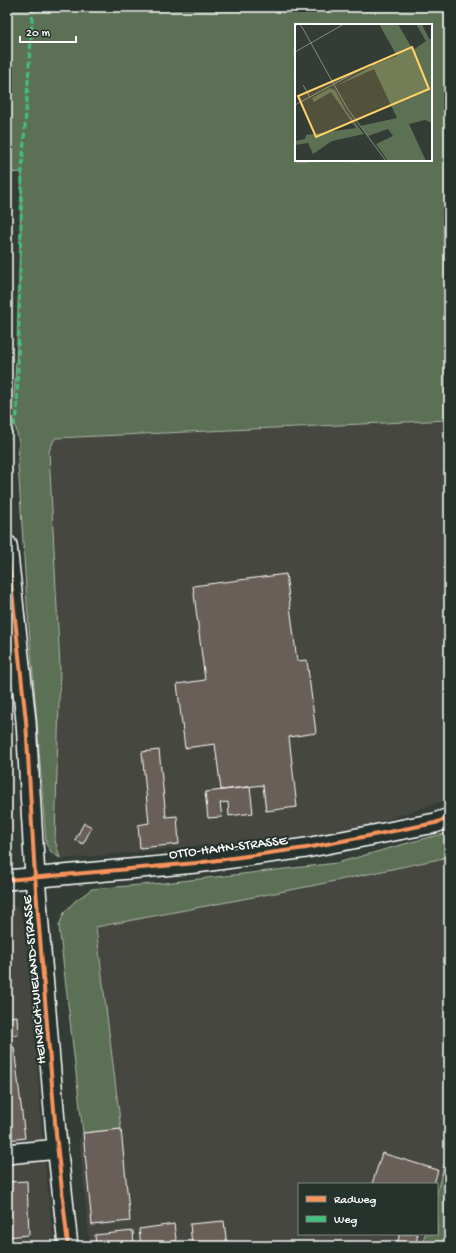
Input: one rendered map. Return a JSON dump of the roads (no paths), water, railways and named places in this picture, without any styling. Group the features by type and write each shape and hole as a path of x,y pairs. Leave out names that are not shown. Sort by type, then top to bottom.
{"street":[{"name":"HEINRICH-WIELAND-STRASSE","path":"7,545 17,723 35,877 58,1149 68,1246"},
{"name":"OTTO-HAHN-STRASSE","path":"7,880 196,862 306,848 435,823 449,818"},
{"path":"7,1154 58,1149"}]}
